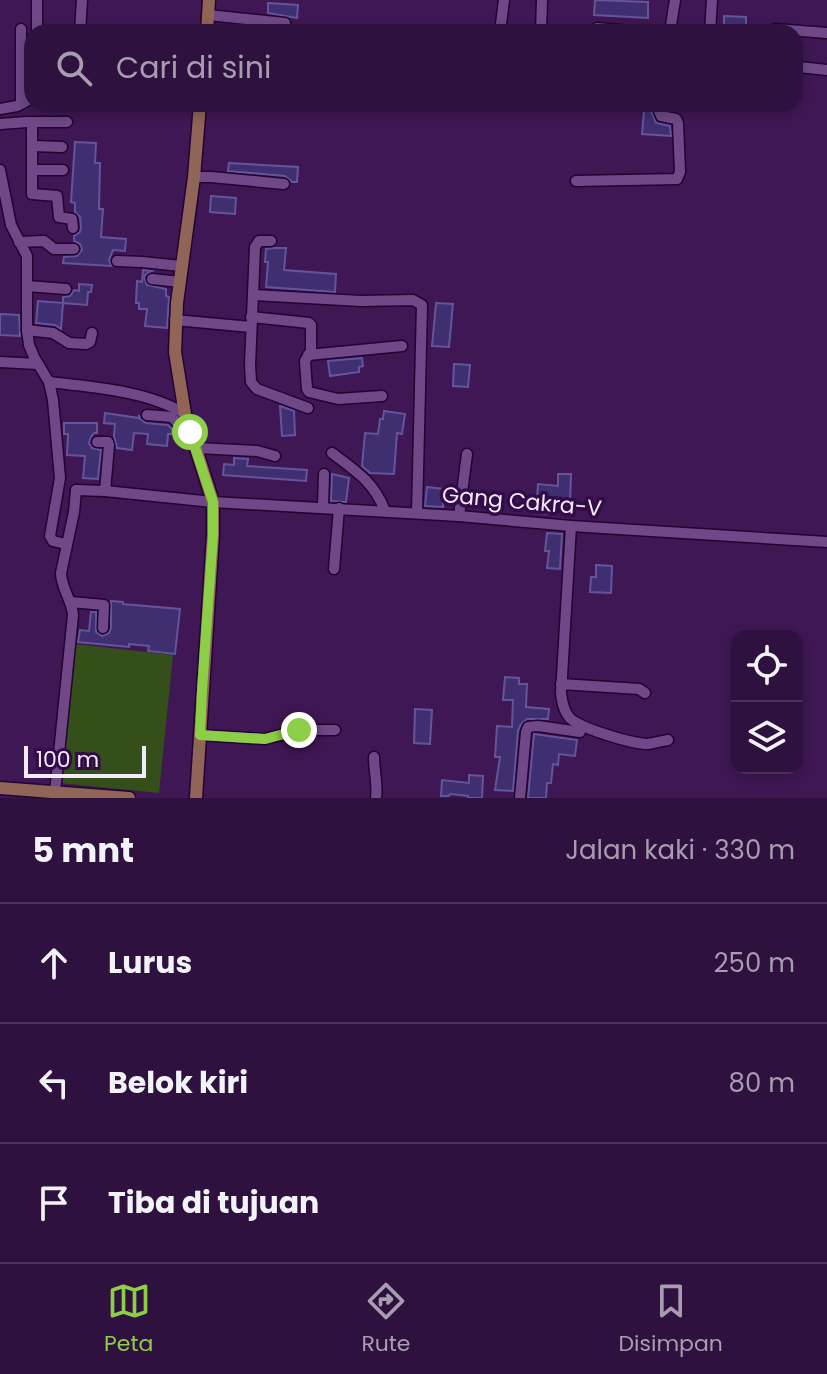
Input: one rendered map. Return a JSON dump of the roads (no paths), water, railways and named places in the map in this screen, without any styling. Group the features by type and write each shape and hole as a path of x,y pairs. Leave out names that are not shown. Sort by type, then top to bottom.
{"main road":[{"path":"207,24 209,0"},
{"path":"196,798 213,502 185,414 176,362 175,320 199,112"},
{"path":"0,788 129,798"}],"street":[{"path":"37,0 37,24"},
{"path":"80,24 82,0"},
{"path":"501,24 504,0"},
{"path":"541,24 542,0"},
{"path":"671,24 675,0"},
{"path":"710,24 712,0"},
{"path":"208,15 285,23"},
{"path":"21,29 21,104"},
{"path":"803,31 827,33"},
{"path":"803,67 827,70"},
{"path":"0,101 0,108 24,102"},
{"path":"576,181 677,179 680,172 678,123 676,119 661,116 659,112"},
{"path":"32,122 32,194 57,196 57,214 72,219 73,228"},
{"path":"0,124 67,122"},
{"path":"32,146 62,147"},
{"path":"0,170 13,210 11,225 27,256 29,345 49,382 53,400 60,478 50,536 53,541 66,544"},
{"path":"33,170 63,170"},
{"path":"194,177 284,184"},
{"path":"19,242 44,241 54,249 74,249"},
{"path":"271,241 259,241 255,247 250,365 253,386 308,408"},
{"path":"117,261 181,266"},
{"path":"152,279 180,282"},
{"path":"27,286 66,289"},
{"path":"253,295 361,301 413,300 421,303 417,513"},
{"path":"175,320 309,323 311,351 305,361 309,392 338,399 382,396"},
{"path":"27,330 50,332 65,342 86,344 91,341 92,333"},
{"path":"308,355 402,346"},
{"path":"0,362 38,364"},
{"path":"49,382 140,397 185,414"},
{"path":"147,415 172,417 190,432"},
{"path":"97,442 108,442 109,445 105,491"},
{"path":"197,448 257,451 275,456"},
{"path":"332,453 373,486 385,511"},
{"path":"459,516 467,454"},
{"path":"323,507 324,474"},
{"path":"55,793 73,615 61,579 76,490 60,478"},
{"name":"Gang Cakra-V","path":"76,490 213,502 827,542"},
{"path":"334,569 339,508"},
{"path":"571,526 562,705 567,716 577,724 634,742 649,744 668,740"},
{"path":"71,602 104,605 103,628"},
{"path":"561,684 639,689 645,693"},
{"path":"520,798 528,727 580,732"},
{"path":"200,735 265,739 299,730 335,730"},
{"path":"374,757 376,798"}]}
